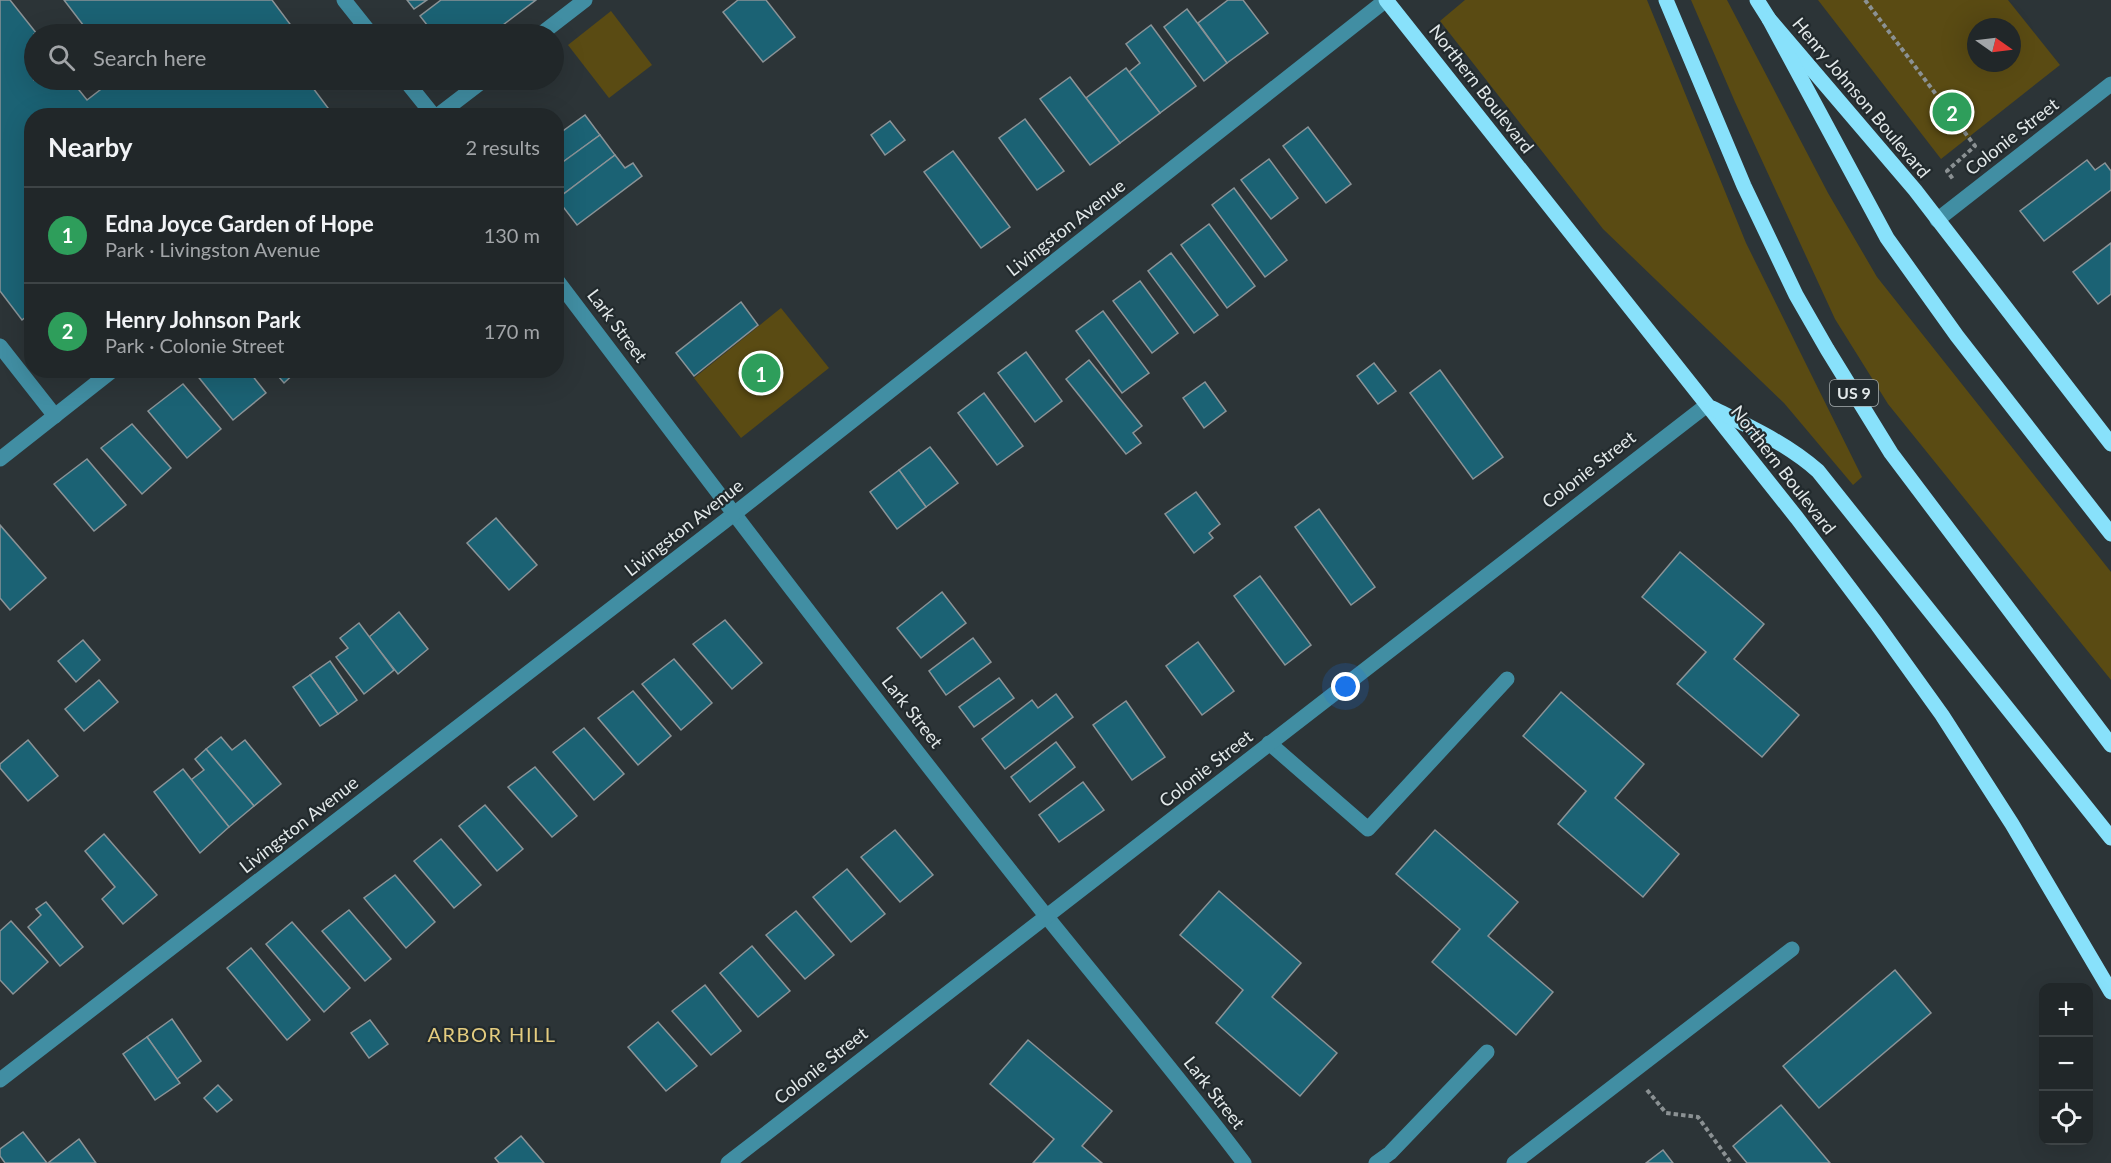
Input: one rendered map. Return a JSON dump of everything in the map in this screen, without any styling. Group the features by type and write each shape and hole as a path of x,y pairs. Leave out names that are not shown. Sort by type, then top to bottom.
{"main road":[{"name":"Northern Boulevard","path":"1386,0 1797,518 1876,622 1942,715 2012,824 2111,992"},
{"name":"US 9","path":"1666,0 1744,186 1796,295 1827,349 1891,453 2111,745"},
{"name":"Henry Johnson Boulevard","path":"1757,0 1769,19 1915,190 1937,220"},
{"path":"1769,19 1887,238 1957,336 2111,534"},
{"path":"1937,220 2111,444"},
{"path":"1707,405 1790,448 1818,471 2111,837"}],"street":[{"path":"344,0 363,24"},
{"path":"554,24 585,0"},
{"name":"Livingston Avenue","path":"0,1080 734,514 1386,0"},
{"name":"Colonie Street","path":"1937,220 2111,84"},
{"path":"413,90 428,108"},
{"path":"446,108 470,90"},
{"name":"Lark Street","path":"564,290 734,514 1047,916 1193,1096 1244,1163"},
{"path":"0,346 24,377"},
{"path":"25,378 55,417"},
{"path":"0,459 103,378"},
{"name":"Colonie Street","path":"728,1163 1707,405"},
{"path":"1269,744 1368,829 1508,679"},
{"path":"1514,1163 1792,949"},
{"path":"1376,1163 1390,1153 1487,1052"}],"path":[{"path":"1865,0 1975,146"},
{"path":"1632,1072 1666,1113 1698,1117 1731,1163"}],"shaded area":[{"path":"1465,0 1647,0 1746,243 1862,477 1853,485 1784,403 1603,229 1440,21"},
{"path":"1691,0 1727,0 1828,193 1877,277 2111,572 2111,680 1888,404 1835,319 1735,102"},
{"path":"1818,0 2008,0 2060,65 1941,159"},
{"path":"611,11 652,65 609,98 568,45"},
{"path":"781,308 829,368 741,438 694,378"}],"building":[{"path":"0,0 10,0 29,24 24,24 24,90 79,90 87,100 100,90 314,90 328,108 24,108 24,318 22,320 0,291"},
{"path":"64,0 272,0 290,24 82,24"},
{"path":"407,0 427,0 414,9"},
{"path":"441,0 536,0 504,24 426,24 420,16"},
{"path":"738,0 766,0 795,37 763,62 723,12"},
{"path":"1228,0 1243,0 1268,33 1227,63 1198,23"},
{"path":"1187,9 1227,63 1204,81 1164,27"},
{"path":"1151,25 1196,86 1160,113 1129,72 1140,63 1126,44"},
{"path":"1126,68 1160,113 1120,143 1086,98"},
{"path":"1070,77 1120,143 1090,165 1040,99"},
{"path":"585,115 600,135 564,161 564,130"},
{"path":"1025,119 1064,171 1037,190 999,138"},
{"path":"890,121 905,140 885,155 871,135"},
{"path":"1308,127 1351,184 1326,203 1283,146"},
{"path":"600,135 615,155 564,194 564,161"},
{"path":"953,151 1010,227 981,248 924,172"},
{"path":"615,155 625,168 633,163 642,176 577,225 564,208 564,194"},
{"path":"1269,159 1298,198 1271,219 1241,180"},
{"path":"2087,160 2095,170 2105,163 2111,171 2111,190 2044,241 2020,211"},
{"path":"1234,188 1287,260 1265,277 1212,205"},
{"path":"1209,224 1255,286 1227,308 1181,245"},
{"path":"2111,243 2111,294 2098,304 2073,272"},
{"path":"1171,253 1218,315 1194,333 1148,271"},
{"path":"1140,281 1178,333 1152,353 1113,301"},
{"path":"741,302 758,325 694,376 676,353"},
{"path":"1103,311 1149,373 1122,393 1076,331"},
{"path":"1026,352 1062,401 1035,422 998,373"},
{"path":"1089,360 1142,426 1133,433 1141,443 1126,454 1066,379"},
{"path":"1374,363 1396,391 1378,404 1357,376"},
{"path":"1440,370 1503,457 1473,479 1410,393"},
{"path":"199,378 254,378 266,393 233,420"},
{"path":"280,378 289,378 284,383"},
{"path":"1205,382 1226,411 1204,428 1183,398"},
{"path":"183,384 221,429 187,458 148,411"},
{"path":"984,393 1023,446 997,465 958,413"},
{"path":"132,424 171,468 142,494 101,448"},
{"path":"930,447 958,483 926,507 899,470"},
{"path":"87,459 126,505 94,531 54,484"},
{"path":"899,470 926,507 897,529 870,492"},
{"path":"1196,492 1220,524 1209,533 1213,538 1194,553 1165,514"},
{"path":"1319,509 1375,587 1351,605 1295,527"},
{"path":"496,518 537,565 509,590 467,543"},
{"path":"0,525 46,578 10,610 0,598"},
{"path":"1680,552 1764,624 1734,659 1799,715 1762,757 1677,684 1706,652 1642,597"},
{"path":"1260,576 1311,645 1285,665 1234,596"},
{"path":"942,592 966,623 921,658 897,628"},
{"path":"399,612 428,649 398,674 369,637"},
{"path":"725,620 762,663 732,689 693,644"},
{"path":"359,623 394,670 364,694 336,657 348,648 340,638"},
{"path":"973,638 991,662 946,695 929,671"},
{"path":"83,640 100,660 76,682 58,661"},
{"path":"1198,642 1234,691 1202,715 1166,666"},
{"path":"674,659 712,703 681,730 642,684"},
{"path":"330,661 357,700 338,714 310,675"},
{"path":"310,675 338,714 320,726 293,687"},
{"path":"999,678 1014,698 974,727 959,707"},
{"path":"99,680 118,702 84,731 65,709"},
{"path":"633,691 671,736 638,765 598,718"},
{"path":"1561,692 1644,764 1615,798 1679,854 1643,897 1558,824 1586,791 1523,736"},
{"path":"1056,694 1073,717 1005,769 982,739 1032,700 1038,708"},
{"path":"1126,701 1165,757 1132,780 1093,725"},
{"path":"584,728 624,774 594,800 553,752"},
{"path":"221,737 232,750 245,740 281,784 254,806 206,749"},
{"path":"28,740 58,776 28,801 0,768 0,764"},
{"path":"1056,742 1075,767 1030,802 1011,777"},
{"path":"206,749 254,806 229,827 191,780 204,770 195,759"},
{"path":"535,767 577,816 552,837 508,787"},
{"path":"183,769 229,827 200,853 154,792"},
{"path":"1083,782 1104,810 1059,842 1039,815"},
{"path":"485,805 523,849 497,871 459,826"},
{"path":"895,830 933,875 900,902 861,857"},
{"path":"1435,830 1518,902 1488,936 1553,992 1516,1035 1432,962 1460,929 1396,874"},
{"path":"104,834 157,895 123,924 102,899 115,887 85,851"},
{"path":"441,839 481,885 454,908 414,861"},
{"path":"847,869 885,914 851,942 813,897"},
{"path":"395,875 435,922 406,948 364,898"},
{"path":"1219,891 1301,963 1272,997 1337,1053 1300,1096 1216,1023 1243,990 1180,935"},
{"path":"46,902 83,947 60,966 28,927 41,915 36,909"},
{"path":"349,910 391,959 365,981 322,931"},
{"path":"796,911 834,955 805,979 766,935"},
{"path":"11,921 48,962 13,994 0,980 0,931"},
{"path":"292,922 350,988 324,1012 266,944"},
{"path":"752,946 790,991 758,1017 720,973"},
{"path":"251,948 310,1020 287,1040 227,968"},
{"path":"1895,970 1931,1013 1819,1108 1783,1066"},
{"path":"705,985 741,1031 711,1055 672,1011"},
{"path":"172,1019 201,1061 177,1079 147,1037"},
{"path":"370,1020 388,1044 369,1058 351,1033"},
{"path":"658,1022 697,1066 666,1091 628,1047"},
{"path":"147,1037 180,1083 155,1100 123,1054"},
{"path":"1028,1040 1112,1111 1082,1146 1102,1163 1033,1163 1054,1139 990,1084"},
{"path":"218,1085 232,1100 217,1112 204,1098"},
{"path":"1781,1105 1830,1163 1747,1163 1733,1146"},
{"path":"23,1132 47,1163 5,1163 0,1156 0,1149"},
{"path":"521,1136 544,1163 499,1163 495,1158"},
{"path":"79,1139 96,1163 48,1163"},
{"path":"1663,1150 1673,1163 1646,1163"}],"place":[{"name":"Henry Johnson Park","path":"1952,112"},
{"name":"Edna Joyce Garden of Hope","path":"761,373"}],"district":[{"name":"ARBOR HILL","path":"492,1035"}]}
